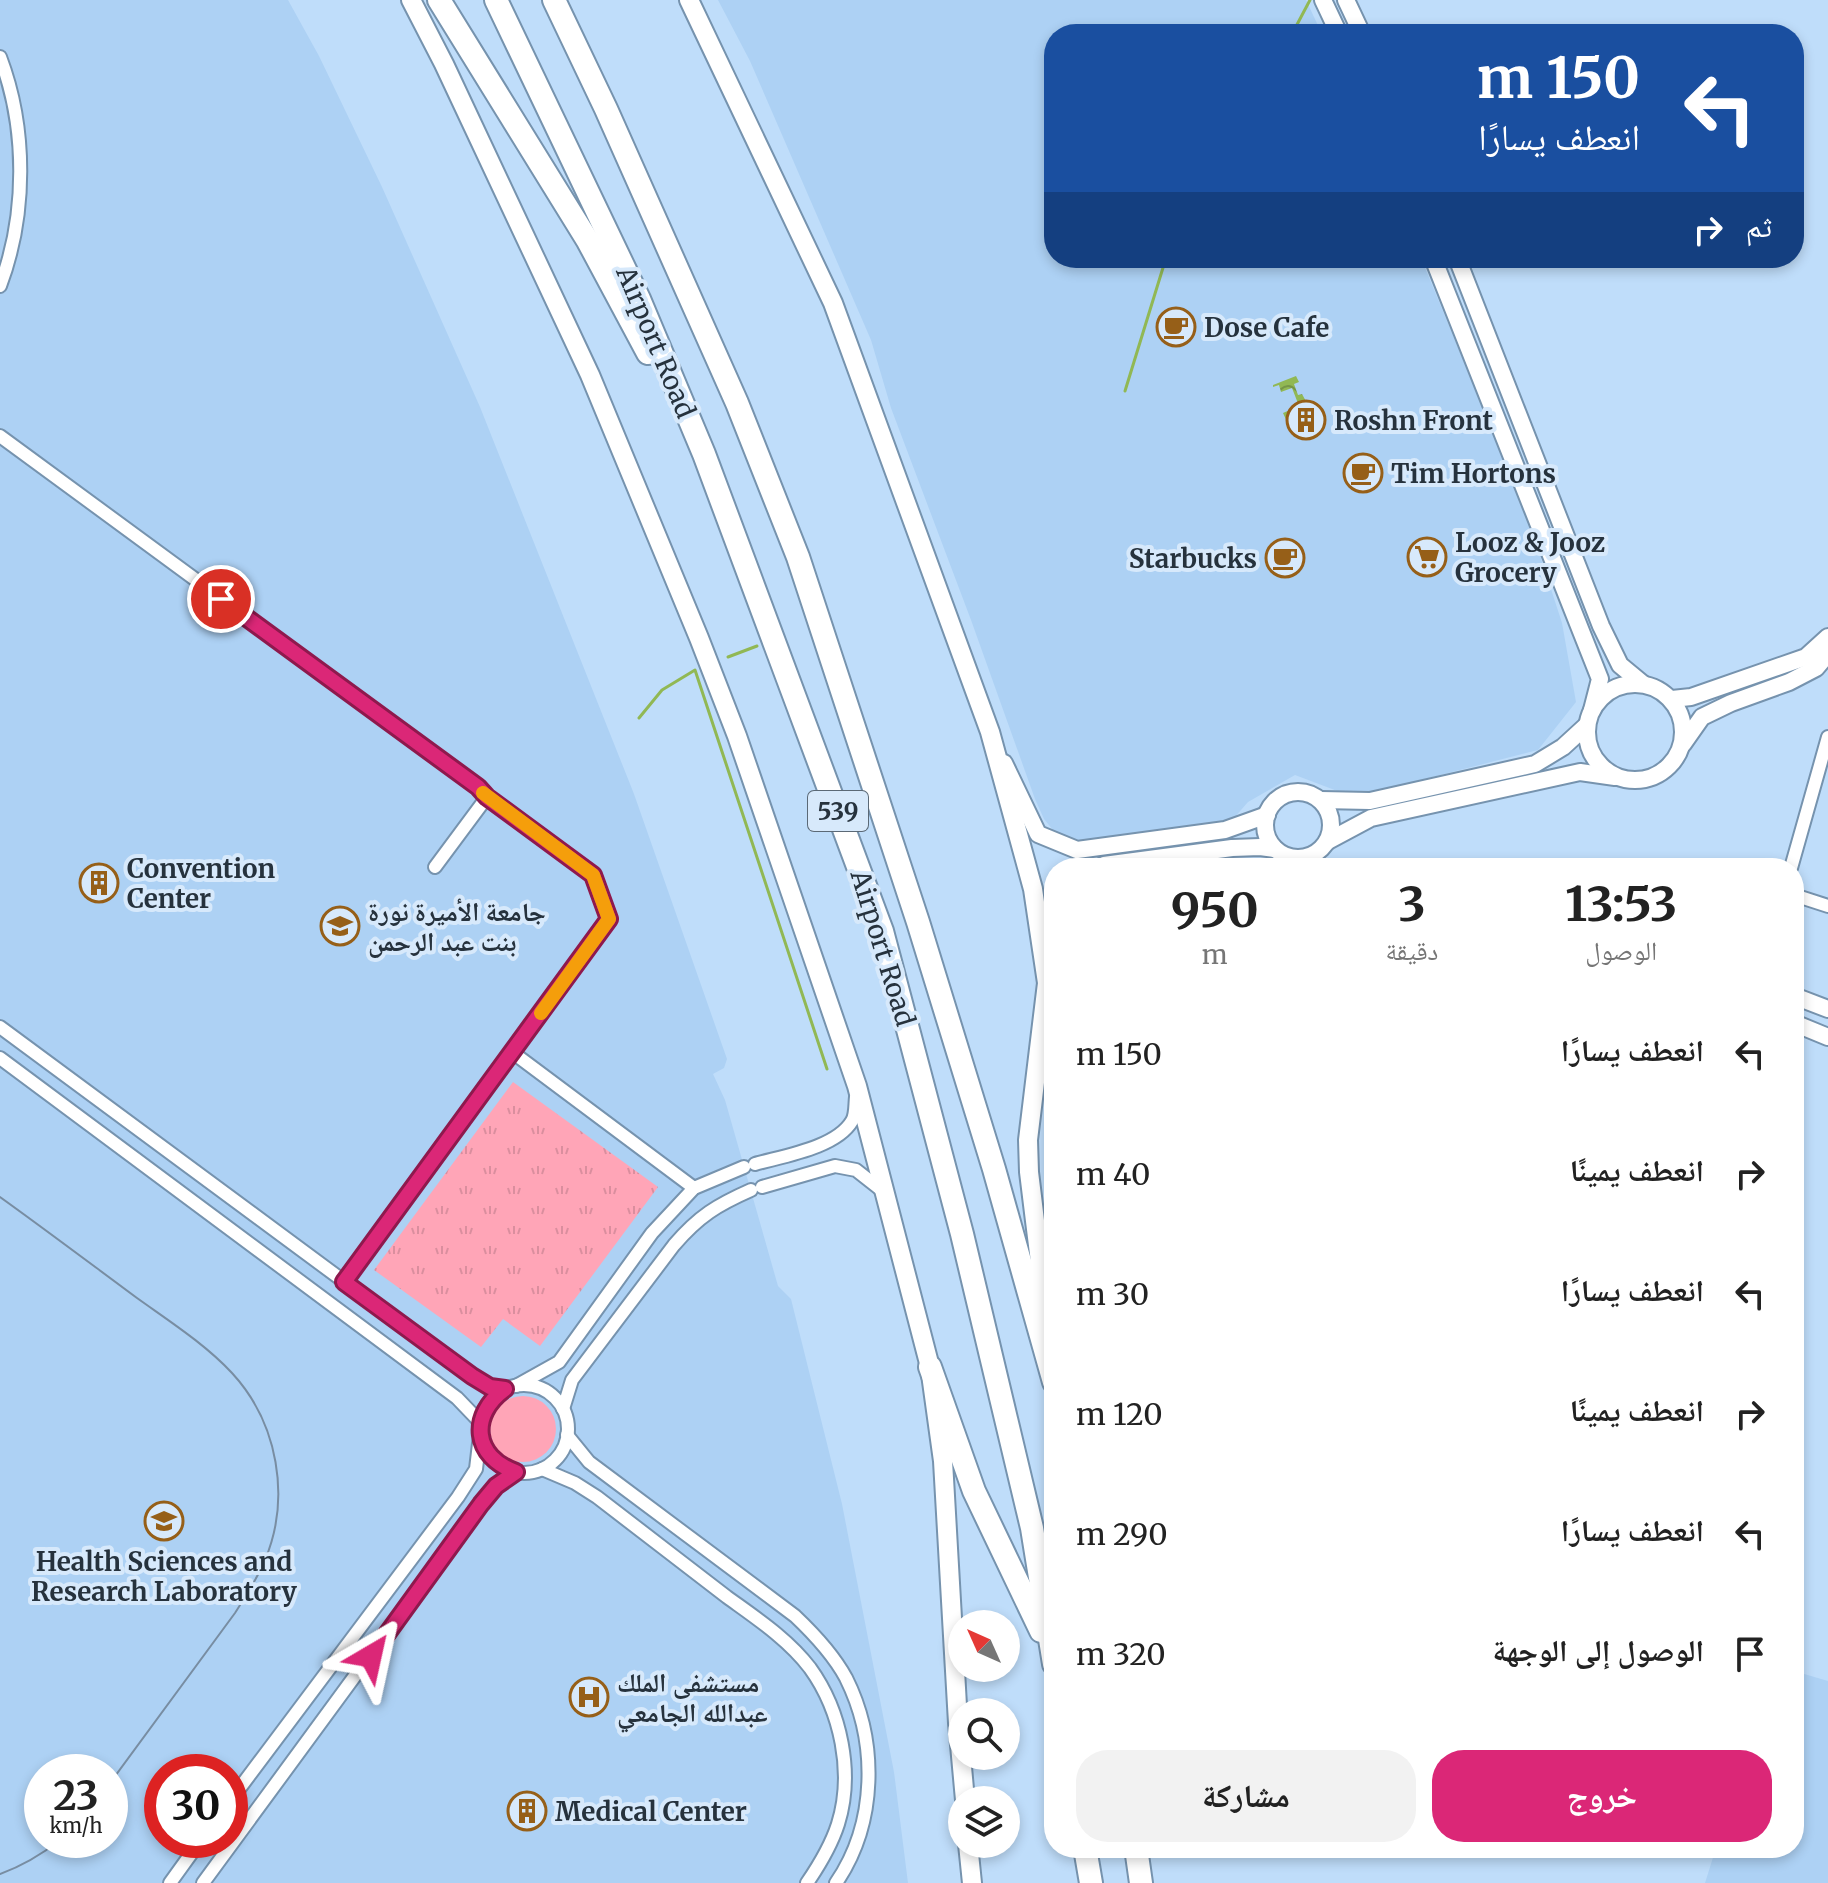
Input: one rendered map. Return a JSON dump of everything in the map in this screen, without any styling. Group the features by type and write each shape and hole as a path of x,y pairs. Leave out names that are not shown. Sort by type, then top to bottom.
{"highway":[{"path":"439,0 588,241 708,465"},
{"name":"Airport Road","path":"496,0 639,299 708,465 882,931 962,1234 1029,1513 1044,1604"},
{"name":"Airport Road","path":"554,0 737,403 798,557 918,922 1044,1345"},
{"path":"882,931 918,922"},
{"path":"930,1367 974,1491 1044,1640"},
{"path":"1087,1858 1091,1883"},
{"path":"1137,1858 1141,1883"}],"main road":[{"path":"411,0 590,375 699,638 737,736 857,1086 930,1367 943,1461 964,1786"},
{"path":"689,0 833,303 990,732 1033,889 1044,963"},
{"path":"1044,1008 1028,1140 1044,1297"},
{"path":"969,1858 972,1883"}],"street":[{"path":"1323,0 1334,24"},
{"path":"1346,0 1357,24"},
{"path":"0,57 19,136 16,227 0,286"},
{"path":"1437,268 1600,679 1589,717 1587,741 1603,769 1617,777"},
{"path":"1461,268 1601,626 1620,665 1643,684"},
{"path":"0,436 593,875 609,919 344,1282"},
{"path":"1672,699 1691,697 1806,657 1828,637"},
{"path":"1328,841 1331,816 1321,800 1308,792 1286,793 1269,808 1265,829 1268,840 1284,855 1305,858 1315,854 1328,841 1371,818 1580,772 1633,781 1649,779 1664,772 1675,760 1702,717 1803,675 1816,668 1828,654"},
{"path":"1321,800 1370,801 1535,764 1563,747 1589,717 1601,697 1613,688 1628,684 1659,689 1672,699 1684,729 1682,745"},
{"path":"990,732 1038,834 1077,850 1225,830 1267,815"},
{"path":"1794,858 1828,737"},
{"path":"435,867 487,797"},
{"path":"1157,858 1232,848 1275,849"},
{"path":"1804,898 1828,906"},
{"path":"1804,1000 1828,1009"},
{"path":"0,1027 472,1376 490,1387 530,1386 555,1398 567,1422 563,1449 554,1461 542,1469 529,1473 503,1468 484,1448 480,1429 457,1398 0,1058"},
{"path":"1804,1027 1828,1037"},
{"path":"512,1052 694,1188"},
{"path":"248,1777 458,1497 476,1469 480,1429 485,1409 493,1398 559,1362 652,1233 694,1188 750,1166 822,1145 843,1132 854,1119 857,1086"},
{"path":"563,1409 572,1380 674,1245 688,1228 718,1205 756,1188 835,1166 856,1170 885,1193"},
{"path":"567,1435 589,1462 795,1616 815,1634 845,1677 864,1730 868,1755 867,1802 864,1823 854,1850 836,1883"},
{"path":"542,1469 575,1483 597,1497 779,1635 810,1669 835,1718 841,1741 845,1783 839,1821 831,1842 807,1883"},
{"path":"203,1883 481,1504 496,1486 516,1472"},
{"path":"170,1883 188,1858"}],"shaded area":[{"name":"جامعة الأميرة نورة بنت عبد الرحمن","path":"0,0 288,0 319,56 382,187 480,407 634,794 727,1059 724,1068 713,1074 725,1100 778,1286 791,1299 842,1504 894,1772 908,1883 0,1883"},
{"path":"718,0 1306,0 1317,24 1044,24 1044,268 1425,268 1526,512 1562,623 1576,702 1538,750 1362,795 1340,792 1295,775 1248,802 1227,826 1086,844 1065,839 1053,830 1035,799 891,408 871,340 750,61"},
{"path":"1804,1674 1828,1681 1828,1883 1705,1883 1713,1858 1804,1858"}],"green space":[{"path":"513,1082 658,1187 540,1346 503,1319 481,1347 374,1270"},
{"path":"523,1396 546,1406 556,1429 546,1452 523,1462 500,1452 490,1429 500,1406"}],"water":[{"path":"1296,376 1299,382 1294,384 1298,395 1302,394 1308,405 1300,410 1302,413 1308,411 1310,416 1295,422 1299,431 1294,437 1283,413 1299,406 1292,388 1281,392 1279,385 1273,385"}],"waterway":[{"path":"1297,24 1310,0"},
{"path":"1125,391 1163,268"},
{"path":"728,657 757,646"},
{"path":"639,718 662,690 695,670 827,1069"}],"tram line":[{"path":"0,1197 221,1362 248,1393 270,1438 276,1462 277,1512 265,1560 235,1613 128,1759"},
{"path":"0,1874 34,1858"}],"slow traffic":[{"path":"483,793 593,875 609,919 541,1013"}],"place":[{"name":"Dose Cafe","path":"1176,327"},
{"name":"Roshn Front","path":"1306,420"},
{"name":"Tim Hortons","path":"1363,473"},
{"name":"Looz & Jooz Grocery","path":"1427,557"},
{"name":"Starbucks","path":"1285,558"},
{"name":"Convention Center","path":"99,883"},
{"name":"جامعة الأميرة نورة بنت عبد الرحمن","path":"340,926"},
{"name":"Health Sciences and Research Laboratory","path":"164,1521"},
{"name":"مستشفى الملك عبدالله الجامعي","path":"589,1697"},
{"name":"Medical Center","path":"527,1811"}],"route":[{"path":"221,599 593,875 609,919 344,1282 472,1376 490,1387 505,1389 485,1409 480,1435 492,1459 503,1468 516,1472 496,1486 481,1504 371,1656"}]}
